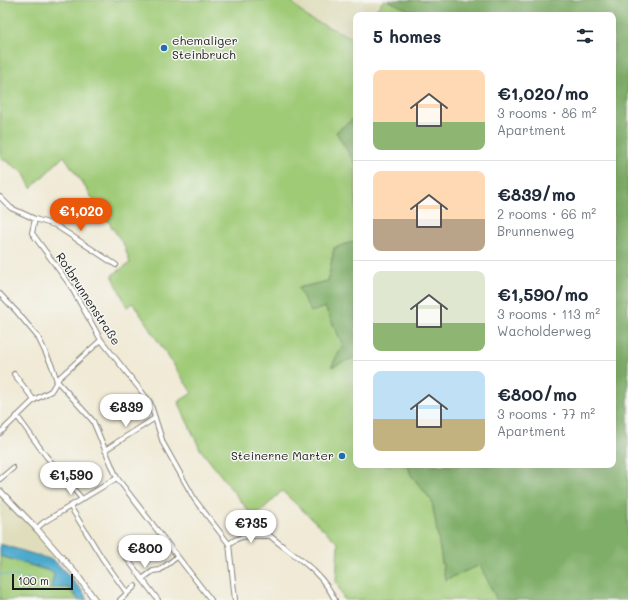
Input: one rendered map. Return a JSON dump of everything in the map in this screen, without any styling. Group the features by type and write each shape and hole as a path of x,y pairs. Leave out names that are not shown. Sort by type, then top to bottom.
{"main road":[{"path":"0,491 77,575 95,600"}],"street":[{"path":"0,197 12,208 55,225 116,265"},
{"name":"Rotbrunnenstraße","path":"35,218 32,233 70,285 101,340 150,402 163,443 195,500 230,544"},
{"path":"0,294 18,312 38,337 52,366 57,381 93,421 117,478 211,600"},
{"path":"0,433 34,400 51,391 59,378 101,340"},
{"path":"14,374 34,400"},
{"path":"17,416 46,456 82,499"},
{"path":"105,450 155,418"},
{"path":"0,479 13,468"},
{"path":"36,529 44,522 117,478"},
{"path":"70,506 102,558 127,593"},
{"path":"261,528 269,536 313,569 330,590 335,600"},
{"path":"235,600 230,544 234,540 244,536 269,536"},
{"path":"119,548 158,600"},
{"path":"142,579 153,571 160,570 177,557"},
{"path":"120,600 134,586"}],"shaded area":[{"path":"290,0 388,0 402,12 353,12 353,39 308,18"},
{"path":"0,493 58,554 53,560 0,545"}],"green space":[{"path":"0,0 290,0 308,18 353,38 353,119 336,132 353,160 353,242 334,248 328,281 298,288 325,307 343,345 332,366 353,358 353,468 409,468 411,475 432,501 445,580 480,565 497,600 344,600 336,581 338,543 282,491 254,518 200,449 178,402 192,393 133,303 127,307 112,275 130,263 124,245 64,156 31,188 23,172 1,158"},
{"path":"384,0 415,12 374,12"},
{"path":"388,0 628,0 628,600 497,600 480,565 445,580 432,501 411,475 409,468 616,468 616,12 419,12 408,10"},
{"path":"353,119 353,160 336,132"},
{"path":"353,242 353,358 331,367 343,345 325,307 311,312 298,288 328,281 334,248"},
{"path":"0,556 49,571 54,574 79,600 0,600"}],"water":[{"path":"0,544 53,560 84,593 87,600 79,600 69,588 51,588 54,574 50,571 0,556"}],"waterway":[{"path":"0,574 52,584"}],"place":[{"name":"ehemaliger Steinbruch","path":"164,48"},
{"name":"Steinerne Marter","path":"342,456"}]}
